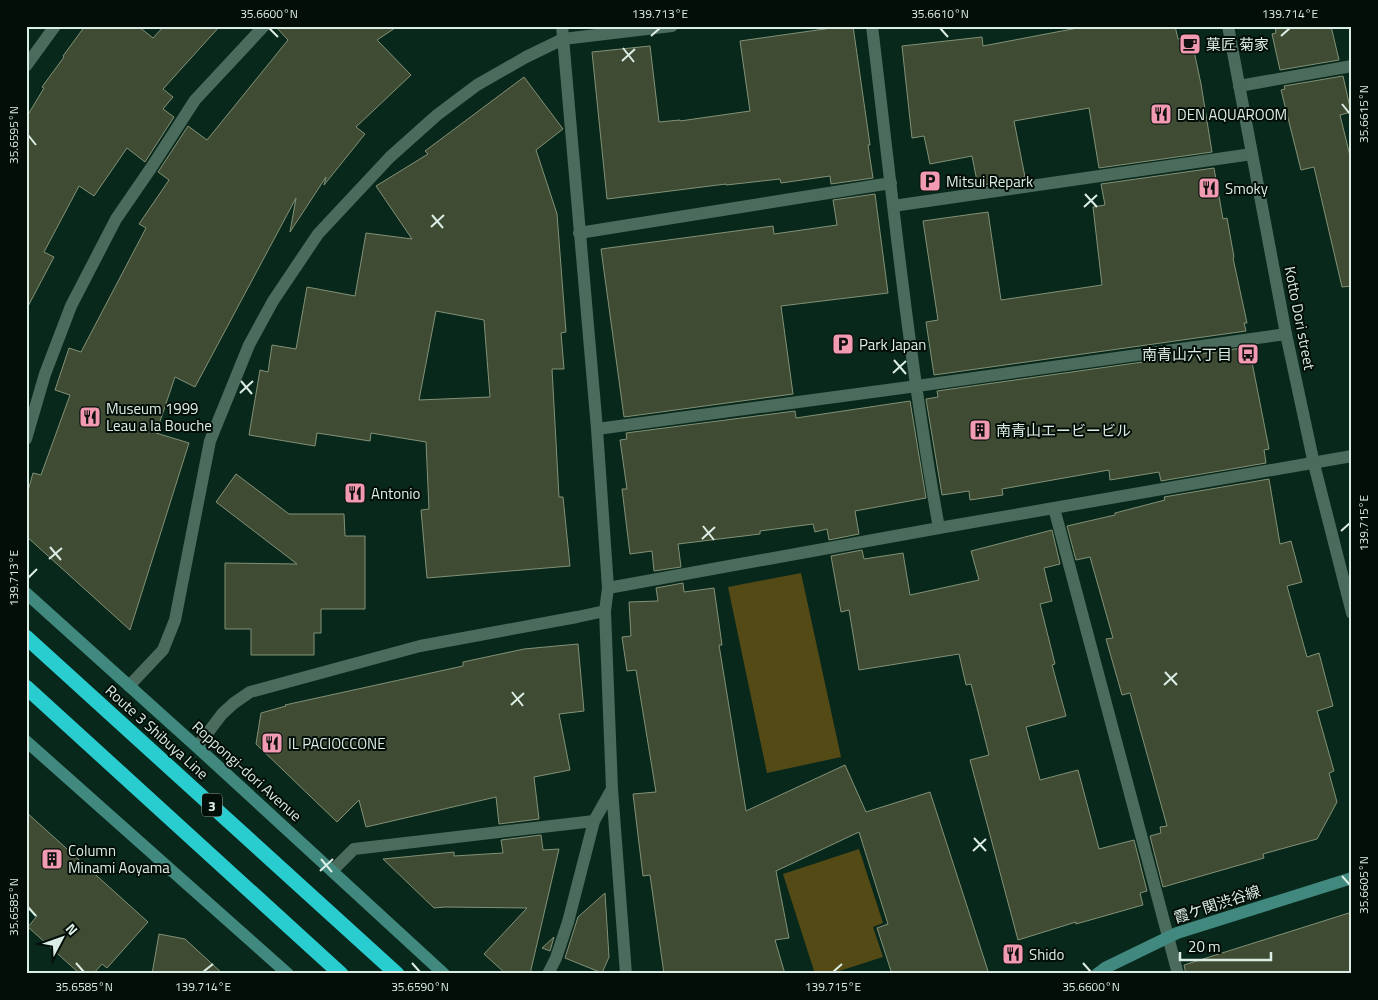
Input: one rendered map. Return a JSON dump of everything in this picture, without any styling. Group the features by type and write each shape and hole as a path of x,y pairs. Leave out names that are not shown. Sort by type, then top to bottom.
{"highway":[{"name":"Route 3 Shibuya Line","path":"26,637 397,974"},
{"name":"3","path":"26,686 341,974"}],"main road":[{"name":"Roppongi-dori Avenue","path":"26,593 444,974"},
{"path":"26,730 39,752"},
{"path":"26,741 288,974"},
{"name":"霞ケ関渋谷線","path":"1097,974 1105,968 1186,930 1352,878"}],"street":[{"path":"26,66 55,26"},
{"path":"26,439 45,374 72,306 116,219 195,100 264,26"},
{"path":"129,686 162,650 175,620 210,441 249,345 278,293 318,234 390,157 437,115 477,85 526,57 562,32 672,26"},
{"path":"872,26 890,183 917,386 939,528"},
{"name":"Kotto Dori street","path":"1228,26 1286,334 1314,464 1352,613"},
{"path":"562,32 597,429 608,588 605,610 612,789 626,974"},
{"path":"1239,86 1352,66"},
{"path":"893,206 1252,154"},
{"path":"579,233 890,183"},
{"path":"597,429 1286,334"},
{"path":"608,588 1352,456"},
{"path":"1054,508 1178,974"},
{"path":"198,748 222,714 250,692 420,646 577,617 605,610"},
{"path":"548,974 556,958 568,922 594,821 612,789"},
{"path":"332,871 354,849 594,821"}],"shaded area":[{"path":"801,573 841,757 767,773 728,587"},
{"path":"859,849 883,923 873,927 883,957 830,974 815,974 783,874"}],"building":[{"path":"85,26 138,26 153,38 164,26 220,26 163,89 173,97 163,109 174,117 145,162 127,148 94,196 79,186 44,252 54,257 26,310 26,118 44,88 42,87"},
{"path":"275,26 398,26 377,40 411,75 356,127 365,134 324,185 326,177 290,232 296,198 195,387 175,377 156,433 189,443 130,630 26,536 26,498 33,473 41,475 70,395 55,390 69,348 81,352 146,228 139,224 169,180 158,172 188,126 207,140 288,40"},
{"path":"853,26 873,178 831,184 830,176 781,183 780,179 607,199 592,52 650,46 659,122 680,121 750,111 740,41"},
{"path":"1088,26 1175,26 1178,39 1191,37 1212,152 1099,168 1089,108 1014,121 1025,177 978,186 972,156 930,164 924,136 912,138 902,46 982,37 983,46"},
{"path":"1275,26 1331,26 1339,60 1280,70 1272,34 1276,33"},
{"path":"1343,76 1351,112 1340,115 1352,164 1352,286 1342,287 1314,167 1301,170 1281,90 1285,89 1284,86"},
{"path":"524,77 563,129 536,150 557,214 566,332 561,333 564,369 552,369 559,497 563,497 570,566 427,578 421,510 429,509 426,442 371,433 370,441 317,433 315,446 249,435 260,370 268,372 272,345 296,349 307,287 355,296 366,233 412,239 376,186 428,154 425,151","holes":["436,311 484,320 490,397 419,400"]},
{"path":"1214,168 1223,219 1227,218 1233,258 1247,323 1244,323 1246,331 934,375 926,322 938,320 923,221 988,212 1001,300 1102,285 1093,207 1105,205 1101,184"},
{"path":"875,194 888,293 781,306 793,394 624,417 601,249 773,226 774,234 837,225 833,200"},
{"path":"1249,347 1269,449 1264,450 1266,463 1161,481 1159,472 1110,480 1109,470 1002,489 1003,495 970,500 969,491 942,495 926,399 938,397 937,391"},
{"path":"910,401 926,498 855,511 859,534 829,540 827,529 815,532 813,524 760,531 760,534 678,544 681,567 654,571 652,551 630,554 622,489 627,489 620,440 627,439 626,433 795,411 796,418"},
{"path":"236,474 289,514 344,514 345,536 365,536 365,609 321,609 321,633 314,633 314,655 251,655 251,629 225,629 225,563 297,564 216,502"},
{"path":"1269,479 1280,544 1291,541 1302,582 1287,586 1307,657 1319,653 1333,706 1317,711 1334,771 1329,773 1337,802 1317,839 1263,854 1264,858 1163,887 1150,836 1161,833 1160,827 1167,826 1130,693 1122,695 1106,639 1113,638 1090,557 1076,560 1067,526 1115,515 1115,513 1165,500 1164,497"},
{"path":"1052,530 1060,564 1044,568 1052,601 1040,604 1055,664 1052,665 1066,716 1026,727 1040,780 1078,770 1099,849 1134,840 1147,891 1140,893 1143,905 1076,924 1076,922 1018,940 970,760 989,755 971,684 966,685 959,654 859,670 849,610 841,612 831,556 862,550 864,559 903,553 910,595 979,580 971,551"},
{"path":"683,583 684,592 714,588 722,645 719,645 746,811 845,765 866,812 930,792 989,974 892,974 877,928 888,924 859,832 776,871 789,938 775,940 785,974 664,974 650,875 643,876 633,794 656,792 636,670 627,671 622,637 631,636 629,602 658,601 656,588"},
{"path":"578,644 584,711 559,714 570,770 534,777 539,819 499,824 496,797 366,827 359,800 337,822 256,744 261,713 285,705 463,666 463,662 524,649"},
{"name":"Column Minami Aoyama","path":"26,812 148,922 107,968 102,964 93,974 80,974 28,927 37,916 26,907"},
{"path":"541,835 543,850 559,849 530,974 506,974 484,954 527,908 434,908 383,859 454,852 454,856 503,853 501,840"},
{"path":"605,893 609,957 602,973 565,958 578,917"},
{"path":"1352,912 1352,974 1186,974 1184,965"},
{"path":"159,934 185,939 223,974 152,974"},
{"path":"554,937 550,951 542,948"}],"place":[{"name":"菓匠 菊家","path":"1190,44"},
{"name":"DEN AQUAROOM","path":"1161,114"},
{"name":"Mitsui Repark","path":"930,181"},
{"name":"Smoky","path":"1209,188"},
{"name":"Park Japan","path":"843,344"},
{"name":"南青山六丁目","path":"1248,354"},
{"name":"Museum 1999 Leau a la Bouche","path":"90,417"},
{"name":"南青山エービービル","path":"980,430"},
{"name":"Antonio","path":"355,493"},
{"name":"IL PACIOCCONE","path":"272,743"},
{"name":"Column Minami Aoyama","path":"52,859"},
{"name":"Shido","path":"1013,954"}]}
